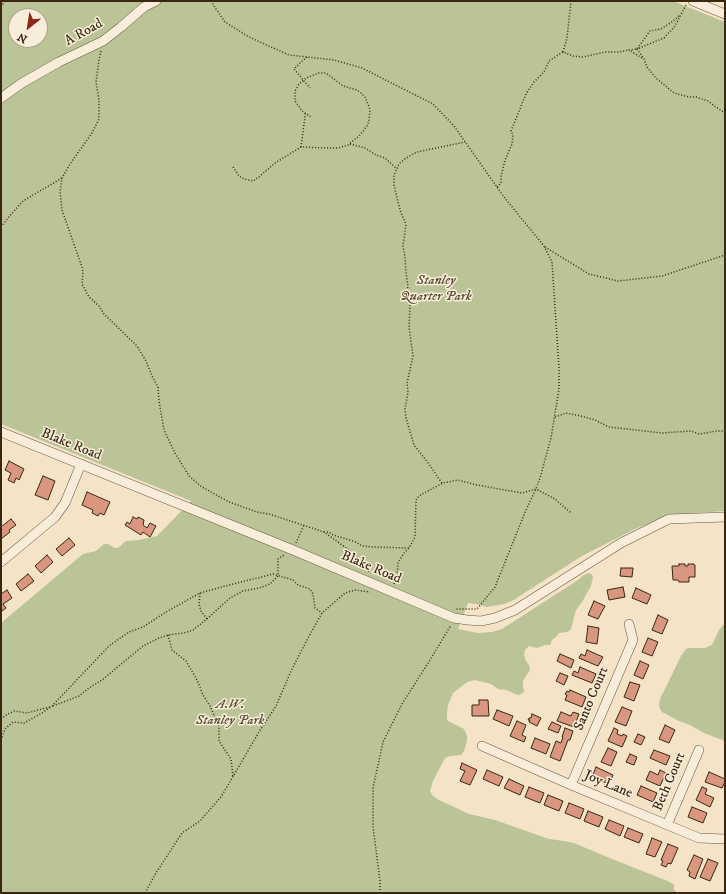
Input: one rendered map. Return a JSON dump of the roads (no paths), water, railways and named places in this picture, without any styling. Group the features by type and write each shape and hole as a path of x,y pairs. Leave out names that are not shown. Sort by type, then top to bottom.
{"street":[{"name":"A Road","path":"1,98 22,83 59,62 103,41 144,7 156,1"},
{"path":"693,1 725,14"},
{"name":"Blake Road","path":"1,432 293,550 378,590 453,614 467,620 481,621 495,618 515,610 621,543 669,519 725,517"},
{"path":"1,562 55,517 65,503 81,464"},
{"name":"Santo Court","path":"571,785 633,640 629,624"},
{"name":"Joy Lane","path":"482,746 699,838 725,839"},
{"name":"Beth Court","path":"668,825 699,750"}],"park label":[{"name":"Stanley Quarter Park","path":"436,290"},
{"name":"A.W. Stanley Park","path":"230,714"}]}
